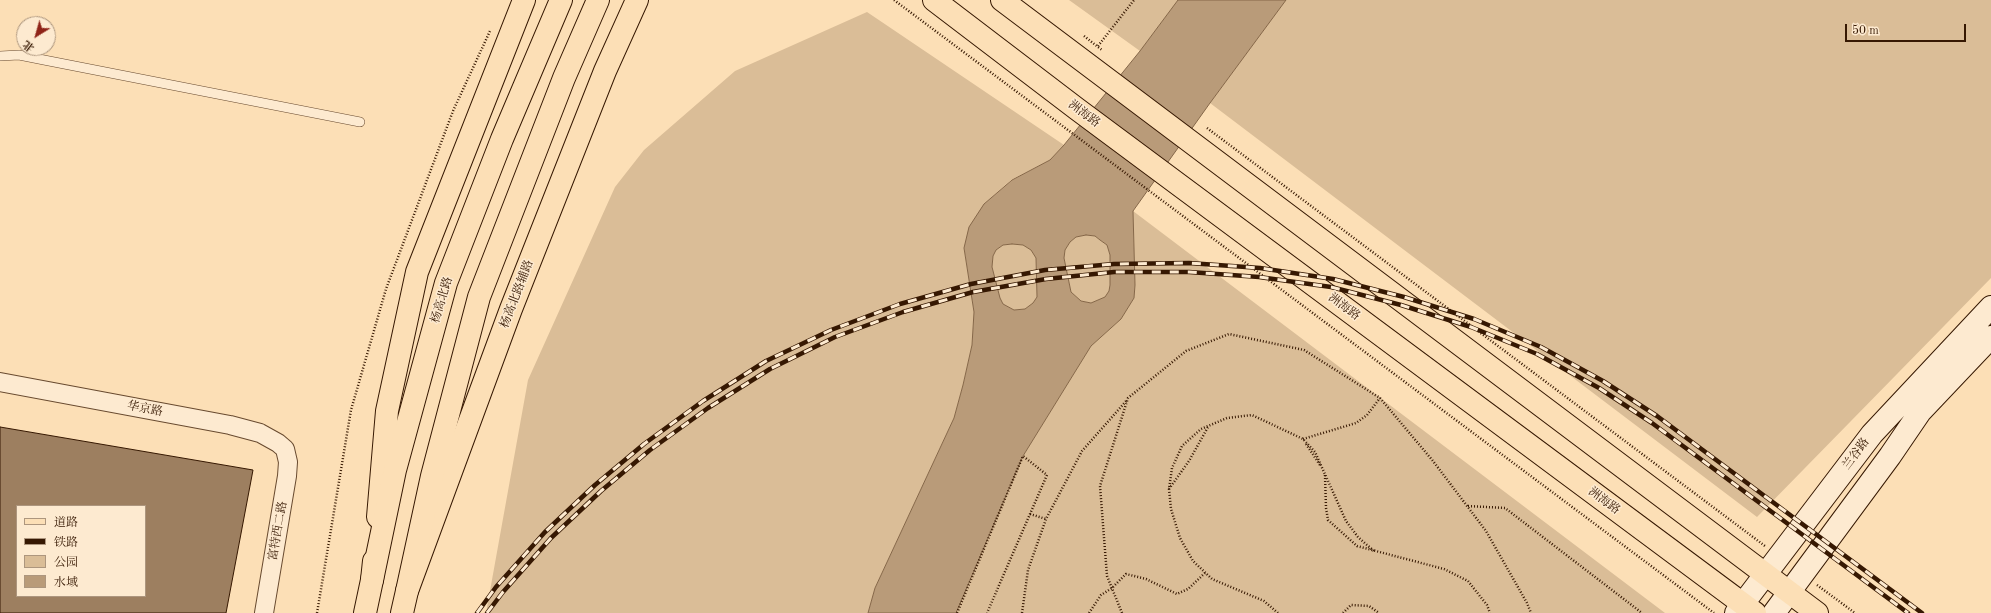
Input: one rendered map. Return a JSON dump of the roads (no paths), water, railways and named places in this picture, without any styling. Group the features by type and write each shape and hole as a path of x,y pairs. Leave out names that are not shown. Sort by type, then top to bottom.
{"main road":[{"path":"372,580 387,411 417,272 524,0"},
{"name":"杨高北路","path":"365,613 395,470 446,284 502,139 561,0"},
{"path":"402,613 432,476 479,297 564,78 598,0"},
{"name":"杨高北路辅路","path":"407,591 511,309 605,71 637,0"},
{"name":"洲海路","path":"934,0 1745,610"},
{"path":"1002,0 1094,68 1205,140 1817,613"}],"street":[{"name":"兰谷路","path":"1745,610 1765,574 1872,434 1991,307"},
{"path":"1774,613 1920,412 1991,336"},
{"name":"华京路","path":"0,382 230,425 272,438 285,449"},
{"name":"富特西二路","path":"264,613 287,476 288,462 285,449"}],"lane":[{"path":"0,56 19,55 360,122"}],"water":[{"path":"1178,0 1286,0 1133,211 1134,298 1121,319 1091,346 1023,456 956,613 868,613 875,588 954,418 963,385 972,345 974,312 964,248 969,227 984,204 1012,180 1050,160 1064,145 1140,51","holes":["1086,235 1095,236 1107,245 1110,255 1109,291 1105,297 1091,303 1081,301 1071,292 1064,258 1065,250 1070,242 1076,237","1003,245 1023,245 1031,250 1036,258 1037,297 1033,303 1025,309 1014,310 1003,304 992,267 993,256 996,250"]}],"railway":[{"path":"477,613 496,587 545,532 595,485 644,444 703,401 766,361 831,330 900,304 971,284 1045,270 1114,264 1189,263 1260,268 1333,279 1404,297 1474,319 1541,347 1603,381 1657,416 1922,613"},
{"path":"487,613 503,592 551,538 601,491 650,450 708,408 770,369 835,337 903,312 973,292 1046,279 1114,272 1189,272 1259,277 1331,287 1401,305 1471,327 1537,354 1599,388 1652,423 1908,613"}]}
